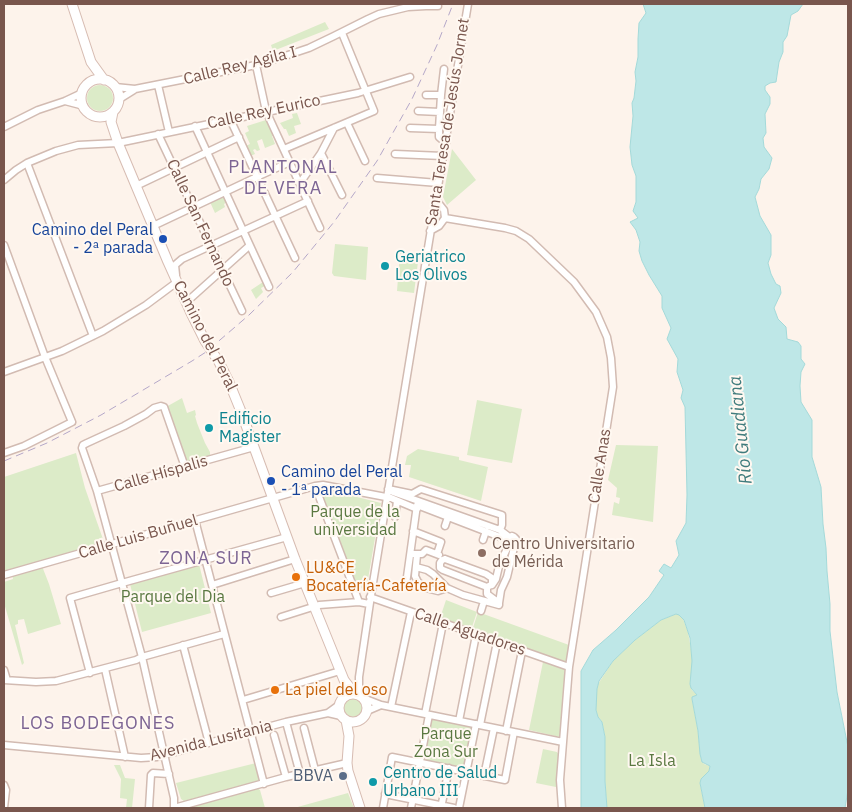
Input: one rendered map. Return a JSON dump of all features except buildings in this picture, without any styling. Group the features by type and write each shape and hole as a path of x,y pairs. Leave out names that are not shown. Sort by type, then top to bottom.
{"street":[{"path":"72,4 91,62 104,80"},
{"name":"Santa Teresa de Jesús Jornet","path":"351,696 359,678 370,600 468,4"},
{"name":"Calle Rey Agila I","path":"115,87 135,89 256,65 309,48 368,18 392,10 408,7 438,6"},
{"path":"284,149 374,111 342,32"},
{"path":"4,127 38,110 82,93 91,79 91,62"},
{"path":"256,65 266,111 320,228"},
{"path":"444,69 439,129 440,137 446,143"},
{"name":"Calle Rey Eurico","path":"4,180 27,163 56,151 78,146 118,143 366,90 410,77"},
{"path":"89,84 93,81 104,80 111,83 118,92 117,106 113,112 107,116 100,117"},
{"path":"158,85 169,132"},
{"name":"Calle Rey Agila I","path":"118,100 135,89"},
{"path":"82,93 81,98 89,113 100,117 112,126"},
{"path":"426,95 441,95"},
{"path":"65,101 84,106"},
{"path":"418,111 440,112"},
{"path":"112,126 113,112"},
{"path":"230,119 295,258"},
{"path":"347,123 364,161"},
{"name":"Camino del Peral","path":"112,126 176,280 201,335 219,362 240,408 286,537 351,696"},
{"path":"196,126 269,287"},
{"path":"300,183 321,153 334,128"},
{"path":"410,128 439,129"},
{"name":"Calle San Fernando","path":"158,134 242,311"},
{"path":"136,186 239,137"},
{"path":"321,153 342,195"},
{"path":"395,154 443,156"},
{"path":"153,226 290,162"},
{"path":"27,163 94,336"},
{"path":"377,178 438,183"},
{"path":"430,231 439,226 445,218 444,210 436,200"},
{"path":"4,372 62,351 104,331 146,305 176,280 175,265 178,262 308,201"},
{"name":"Calle Anas","path":"445,218 505,228 516,231 529,240 574,282 596,312 607,337 613,387 569,667 560,780 562,808"},
{"path":"4,245 45,357 72,422 24,446 4,453"},
{"path":"191,298 249,246"},
{"path":"185,467 164,407 161,406 154,408 124,426 87,442 82,448 98,492 142,657 165,755 174,798 174,808 347,763"},
{"name":"Calle Híspalis","path":"98,492 254,447"},
{"path":"360,602 315,486 323,485 387,498 417,509"},
{"name":"Calle Luis Buñuel","path":"4,575 315,486"},
{"path":"388,489 412,494 501,528 509,540"},
{"path":"416,496 421,489 502,515 501,528"},
{"path":"395,517 397,501"},
{"path":"406,584 408,554 417,505 509,540"},
{"path":"445,526 448,517"},
{"path":"195,520 264,784"},
{"path":"483,540 486,531"},
{"path":"411,533 441,542 437,554"},
{"path":"90,673 70,598 286,537"},
{"path":"426,550 424,550 429,537"},
{"path":"445,559 440,563 440,568 488,587 494,584 509,540 514,537 516,540 507,577 501,590 500,603"},
{"path":"408,554 418,555 426,550"},
{"path":"426,550 488,575 492,580 487,594 500,603"},
{"path":"418,555 415,576 418,582 426,588 438,592 447,588"},
{"path":"212,585 295,559"},
{"path":"488,575 499,566"},
{"path":"416,567 433,574 447,588 484,601 499,605 500,603"},
{"path":"440,580 445,571"},
{"path":"271,593 305,584"},
{"name":"Calle Aguadores","path":"281,617 319,605 370,600 411,612 569,667"},
{"path":"481,611 484,601"},
{"path":"391,708 411,612"},
{"path":"411,808 443,623"},
{"path":"4,670 5,680 56,681 105,669 224,634"},
{"path":"459,721 476,635"},
{"path":"459,808 497,642"},
{"path":"183,646 209,743"},
{"path":"506,730 522,651"},
{"path":"105,669 125,757"},
{"path":"243,700 340,672"},
{"name":"Camino del Peral","path":"340,672 351,696"},
{"path":"351,696 381,706 563,742"},
{"path":"351,696 367,704 367,712"},
{"path":"349,736 344,718 339,710 351,696"},
{"name":"Avenida Lusitania","path":"4,745 141,758 165,755 286,722 328,713 351,696"},
{"path":"360,808 349,779 347,763 349,736 351,729 367,712 381,706"},
{"name":"Avenida Lusitania","path":"328,713 344,718"},
{"path":"344,718 349,722 357,722"},
{"path":"286,722 300,774"},
{"path":"304,728 315,770"},
{"path":"484,776 494,728"},
{"path":"383,808 392,757 505,780 514,732"},
{"path":"274,735 286,778"},
{"path":"442,807 449,768"},
{"path":"149,808 151,775 153,773 169,774"},
{"path":"4,785 6,790 4,808"},
{"path":"445,788 462,791"},
{"path":"386,794 454,808"}],"green space":[{"path":"325,22 329,29 273,51 271,45"},
{"path":"100,85 109,89 113,98 109,107 100,111 91,107 87,98 91,89"},
{"path":"297,113 301,124 294,126 296,133 289,136 286,129 280,123 293,118 292,114"},
{"path":"266,120 275,135 272,136 275,144 265,148 262,139 257,141 260,150 253,150 255,154 250,156 246,146 250,144 245,133 249,131 247,126"},
{"path":"452,149 476,180 447,205 443,197"},
{"path":"224,195 227,202 224,204 225,207 215,213 210,202"},
{"path":"335,244 368,247 366,280 334,276 332,273"},
{"path":"400,252 419,254 414,293 397,291"},
{"path":"263,282 265,286 261,288 263,292 256,299 251,290"},
{"path":"182,398 187,413 195,410 197,423 210,452 210,457 187,464 166,407"},
{"path":"477,400 522,409 512,463 467,455"},
{"path":"616,445 658,446 653,522 612,515 614,502 619,504 620,498 616,497 617,488 608,480"},
{"path":"418,449 459,457 459,460 488,467 481,501 409,477 411,465 405,465 407,456"},
{"path":"76,453 85,488 104,542 40,561 61,624 28,634 24,619 18,620 18,624 15,625 24,663 22,665 4,603 4,582 13,579 11,569 4,571 4,477"},
{"name":"Parque de la universidad","path":"325,489 381,503 367,585 363,589 355,585 318,490"},
{"name":"Parque del Dia","path":"199,564 211,613 142,632 130,584"},
{"path":"446,600 477,612 471,630 440,618"},
{"path":"478,612 569,645 566,664 472,631"},
{"name":"La Isla","path":"676,614 682,616 688,632 693,667 690,684 692,690 697,695 692,699 701,759 704,764 710,766 709,771 701,779 700,783 705,808 607,808 605,737 602,722 596,710 598,684 613,661 635,640 661,620"},
{"path":"543,662 565,668 560,737 529,730"},
{"path":"349,697 357,697 363,703 363,711 357,717 349,717 343,711 343,703"},
{"name":"Parque Zona Sur","path":"425,714 476,724 466,772 416,762"},
{"path":"543,749 557,752 559,755 556,787 536,783"},
{"path":"256,763 260,777 257,782 184,801 181,799 176,783"},
{"path":"114,765 120,765 125,778 135,779 132,808 126,808 127,799 120,798 121,779"},
{"path":"257,788 260,790 265,808 186,808 187,806"},
{"path":"348,793 354,808 294,808"}],"water":[{"name":"Río Guadiana","path":"643,4 803,4 798,11 791,15 787,36 783,42 783,52 779,62 776,82 765,86 765,90 770,97 770,104 765,114 766,133 763,138 764,147 772,158 769,169 761,179 755,197 760,216 771,235 771,255 768,263 771,274 776,284 780,286 781,293 774,308 778,319 786,327 787,339 798,342 801,346 801,359 805,364 801,372 801,402 812,420 812,457 821,487 830,604 830,631 837,692 848,747 848,790 845,808 705,808 700,783 701,779 709,771 710,766 702,762 700,754 692,699 692,697 697,695 690,684 692,661 690,638 684,620 676,614 661,620 635,640 613,661 599,681 596,710 602,722 605,737 607,808 581,808 581,671 593,650 649,597 664,575 659,571 664,564 671,568 679,555 676,541 686,523 685,407 681,398 683,390 677,372 678,359 667,339 671,328 662,308 662,296 642,261 639,251 640,242 636,230 630,222 638,218 633,211 636,202 636,176 632,165 630,147 639,23 646,13"}],"railway":[{"path":"4,461 47,443 101,415 206,352 249,315 293,272 334,222 377,161 412,99 437,45 453,4"}],"place":[{"name":"Camino del Peral - 2ª parada","path":"163,239"},
{"name":"Geriatrico Los Olivos","path":"385,266"},
{"name":"Edificio Magister","path":"209,428"},
{"name":"Camino del Peral - 1ª parada","path":"271,481"},
{"name":"Centro Universitario de Mérida","path":"482,553"},
{"name":"LU&CE Bocatería-Cafetería","path":"296,577"},
{"name":"La piel del oso","path":"275,690"},
{"name":"BBVA","path":"343,776"},
{"name":"Centro de Salud Urbano III","path":"373,782"}],"district":[{"name":"PLANTONAL DE VERA","path":"283,178"},
{"name":"ZONA SUR","path":"206,559"},
{"name":"LOS BODEGONES","path":"98,724"}]}
